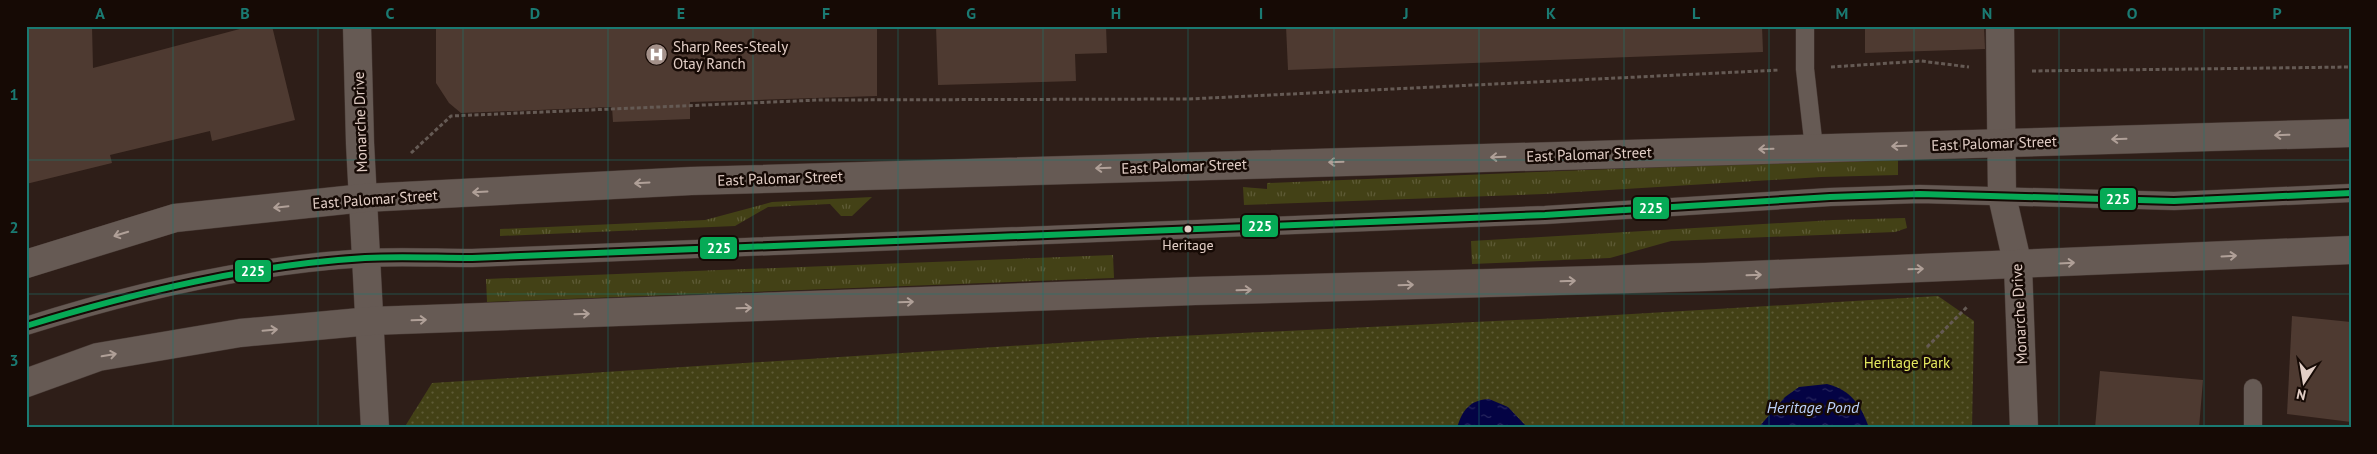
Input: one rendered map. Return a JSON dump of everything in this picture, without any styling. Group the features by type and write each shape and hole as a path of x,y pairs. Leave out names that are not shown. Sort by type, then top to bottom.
{"main road":[{"name":"Monarche Drive","path":"358,26 360,143 371,321 375,428"},
{"name":"Monarche Drive","path":"2000,26 2002,196 2018,266 2024,428"},
{"name":"East Palomar Street","path":"26,264 175,218 364,198 700,180 2351,133"},
{"path":"26,383 98,357 240,333 371,321 1195,291 2018,266 2351,250"}],"lane":[{"path":"1805,26 1805,69 1814,148"},
{"path":"26,326 153,290 251,271 367,258 472,258 1213,229 1545,215 1839,197 1920,194 2174,201 2351,193"},
{"path":"2253,388 2253,428"}],"path":[{"path":"411,153 451,116 819,100 1189,99 1805,69 1921,61 2000,71 2351,67"},
{"path":"1928,347 1967,307"}],"green space":[{"path":"1898,159 1898,175 1821,177 1544,194 1244,205 1243,187 1267,189 1267,183"},
{"path":"872,197 852,216 841,216 830,204 768,207 735,226 500,236 500,229 705,220 772,202"},
{"path":"1905,218 1907,228 1895,232 1671,241 1610,258 1472,264 1471,241 1833,220"},
{"path":"1113,255 1114,278 487,302 486,279"},
{"name":"Heritage Park","path":"1938,296 1974,321 1972,428 404,428 432,383 1137,338 1581,317"}],"water":[{"name":"Heritage Pond","path":"1827,384 1849,394 1859,406 1869,428 1758,428 1785,397 1799,387"},
{"path":"1489,399 1508,407 1528,428 1457,428 1461,416 1468,407 1477,401"}],"building":[{"path":"26,26 92,26 93,68 251,26 272,26 295,120 212,141 210,131 110,155 112,163 26,184"},
{"name":"Sharp Rees-Stealy Otay Ranch","path":"436,26 877,26 877,96 690,102 690,119 613,122 612,107 461,113 449,103 436,83"},
{"path":"936,26 1106,26 1107,53 1075,54 1076,81 938,85"},
{"path":"1286,26 1762,26 1763,52 1288,70"},
{"path":"1865,26 1984,26 1985,49 1865,53"},
{"path":"2292,316 2351,322 2351,422 2287,414"},
{"path":"2100,371 2203,380 2199,428 2095,428"}],"transit line":[{"name":"225","path":"26,326 110,302 194,282 279,267 365,258 472,258 1545,215 1830,197 1920,194 2174,201 2351,193"}],"place":[{"name":"Sharp Rees-Stealy Otay Ranch","path":"657,55"},
{"name":"Heritage","path":"1188,229"}]}
